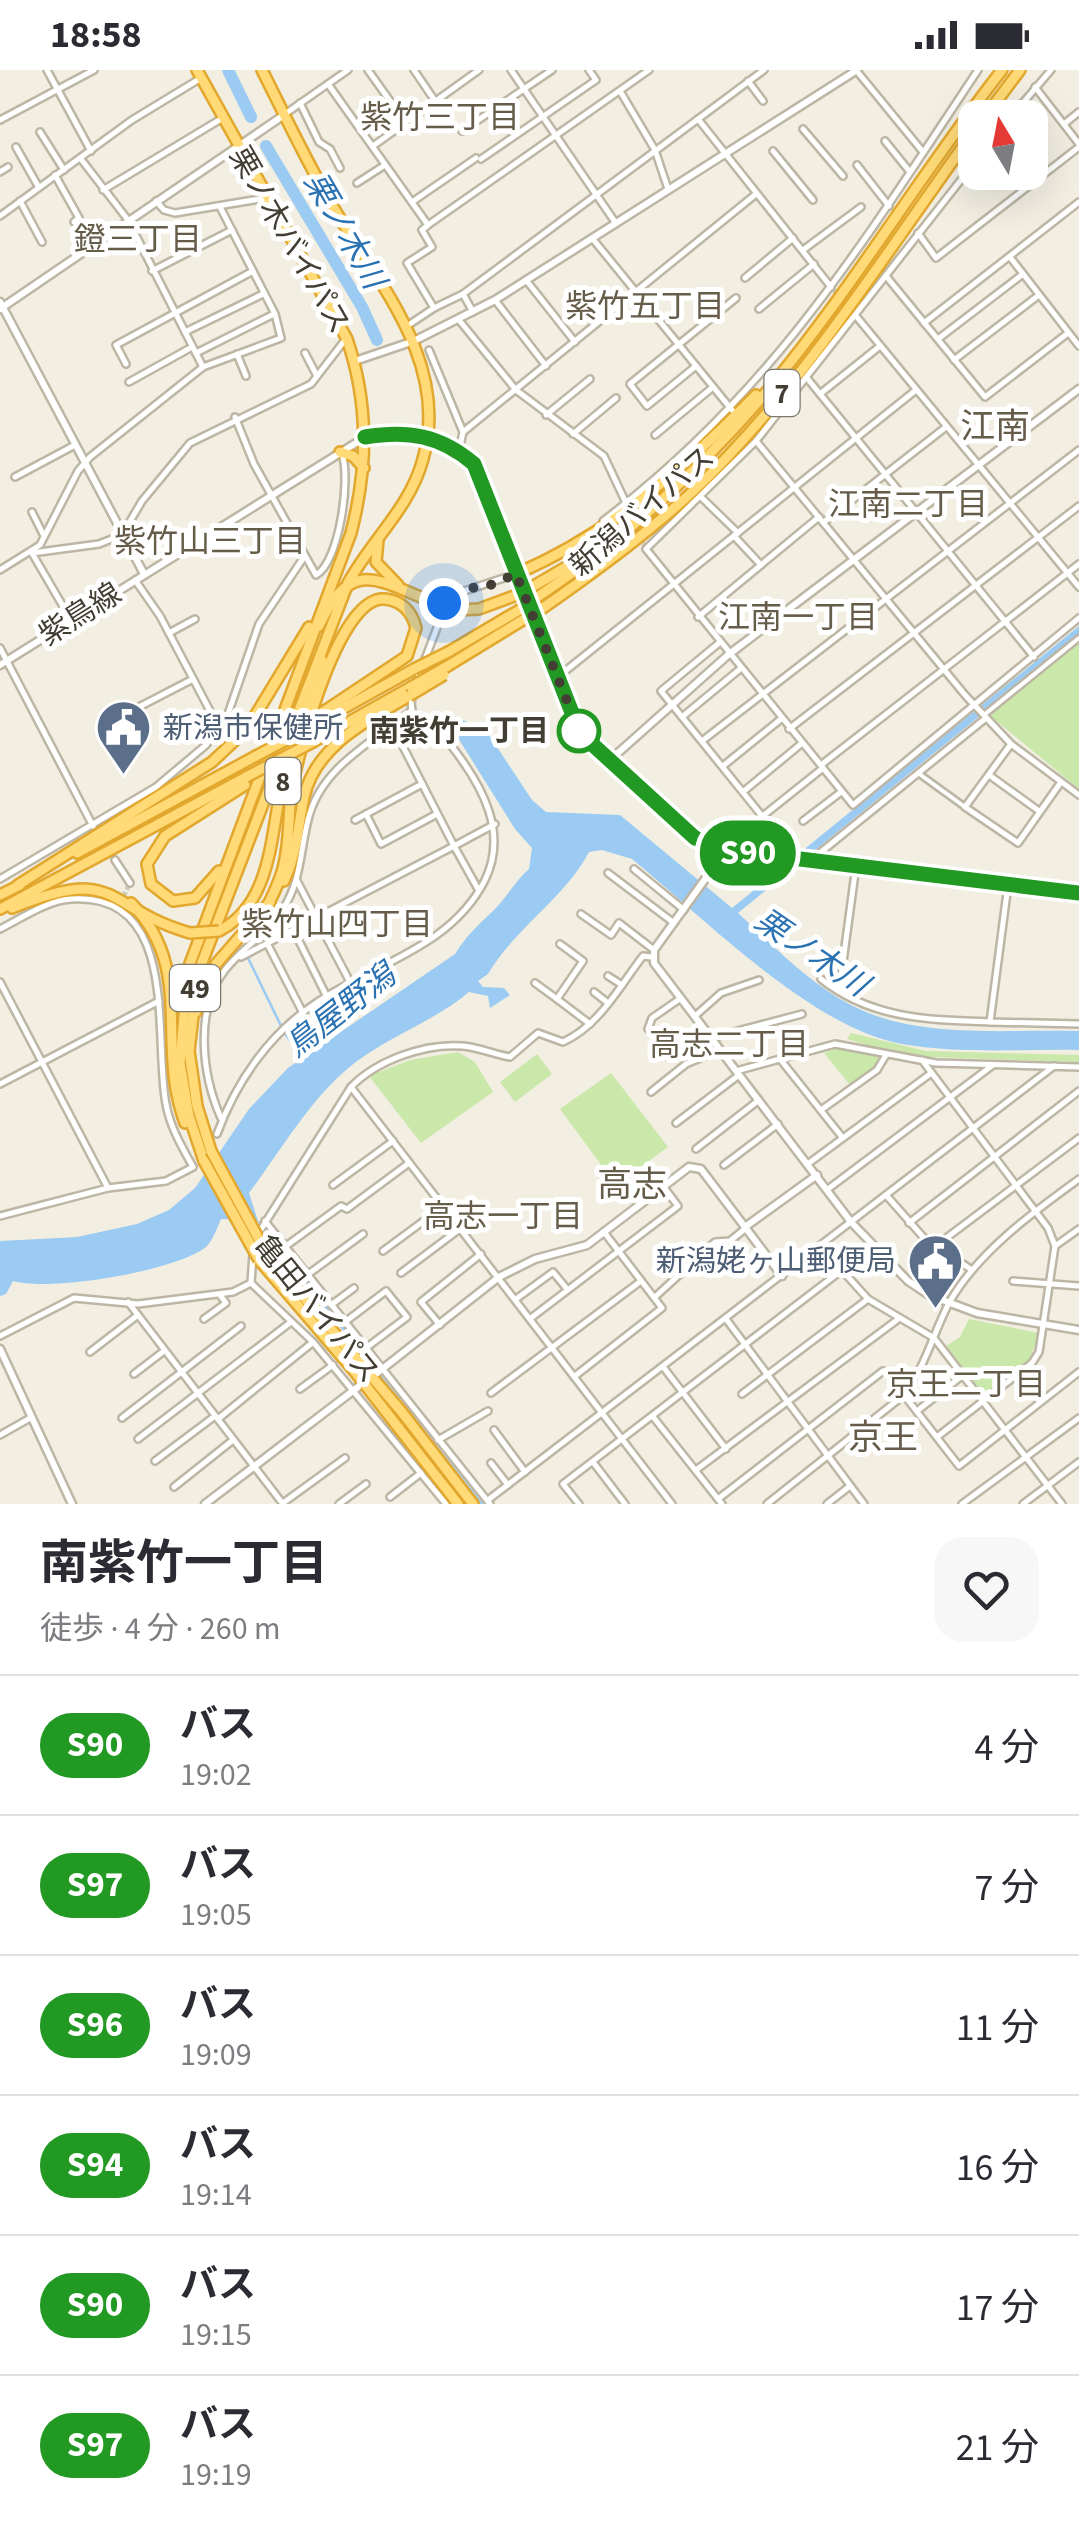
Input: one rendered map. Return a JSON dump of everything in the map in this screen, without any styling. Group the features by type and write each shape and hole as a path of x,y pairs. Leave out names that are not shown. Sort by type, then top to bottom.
{"highway":[{"name":"栗ノ木バイパス","path":"262,70 329,201 414,341 427,400 428,437 412,488 379,538 364,552 348,582 279,751"},
{"name":"新潟バイパス","path":"0,895 260,757 313,742 445,671 482,647 524,614 536,598 617,538 723,440 794,356 1002,70"},
{"path":"998,100 1020,70"},
{"name":"栗ノ木バイパス","path":"199,74 221,120 347,338 365,437 364,468 351,533 322,600 302,666 260,757"},
{"name":"新潟バイパス","path":"279,751 287,740 321,717 524,614 540,610 690,494 804,366 958,153"},
{"name":"7","path":"516,574 553,558 633,506 702,448 794,356"},
{"path":"340,452 364,468"},
{"name":"7","path":"379,538 374,556 378,568 409,592 457,610 479,610 532,587 617,538"},
{"path":"302,666 332,599 348,582 368,578 409,592"},
{"path":"228,858 204,892 184,902 164,897 147,874 150,854 165,836 247,781 279,751 321,717 388,673 406,656 416,628 404,606 388,599 372,600 358,609 343,632 304,744 292,790 284,866 267,907"},
{"name":"8","path":"18,886 170,791 246,729 280,682 322,600"},
{"name":"8","path":"0,911 46,894 80,888 112,892 190,933 219,930 242,915 259,885 284,772 334,619"},
{"path":"190,1024 208,976 267,907 289,871 306,788 328,751 410,691"},
{"name":"亀田バイパス","path":"205,1155 192,1082 190,1024 198,973 279,751"},
{"name":"亀田バイパス","path":"260,757 196,942 182,1007 183,1087 205,1155 263,1257 458,1504"},
{"name":"8","path":"0,911 247,781"},
{"path":"130,903 156,932 166,958 172,1072 184,1119 205,1155"},
{"name":"亀田バイパス","path":"263,1257 401,1411 473,1504"}],"main road":[{"path":"365,437 412,432 459,451 474,464 580,733 695,838 726,850 1079,893"}],"street":[{"path":"56,70 48,72 91,151"},
{"path":"0,120 94,70"},
{"path":"144,574 1,306 348,70"},
{"path":"368,70 405,122"},
{"path":"414,70 435,100"},
{"path":"462,70 468,78"},
{"path":"373,146 479,70"},
{"path":"511,70 616,222"},
{"path":"462,131 552,70"},
{"path":"412,202 596,80 589,70"},
{"path":"434,308 407,263 432,247 422,230 650,70"},
{"path":"407,326 463,294 764,70"},
{"path":"354,361 414,341 494,300 857,70 923,152"},
{"path":"553,558 627,505 732,410 832,288 978,70"},
{"path":"1025,100 1051,70"},
{"path":"0,216 199,74"},
{"path":"963,78 971,80"},
{"path":"748,81 762,101"},
{"path":"328,84 428,225"},
{"path":"918,233 936,258 1078,141 1035,87"},
{"path":"620,90 655,150 668,189"},
{"path":"300,104 319,142 330,149 340,168"},
{"path":"1064,124 1079,112"},
{"path":"698,119 832,288"},
{"path":"103,190 221,120"},
{"path":"803,129 843,176"},
{"path":"40,132 64,170"},
{"path":"886,141 910,172"},
{"path":"16,147 38,186"},
{"path":"773,151 813,200"},
{"path":"80,159 128,220 203,367"},
{"path":"357,184 385,165"},
{"path":"857,165 889,206"},
{"path":"0,172 8,168"},
{"path":"55,175 79,218 74,222"},
{"path":"958,183 756,441 646,549 852,805 1079,618"},
{"path":"459,451 464,432 756,194"},
{"path":"156,201 168,213 266,198"},
{"path":"20,201 42,242"},
{"path":"924,323 1079,202"},
{"path":"803,250 861,206"},
{"path":"32,553 84,462 203,367 281,338 275,314 220,207"},
{"path":"152,271 232,230"},
{"path":"592,237 732,410"},
{"path":"745,278 792,238"},
{"path":"1010,256 1079,346"},
{"path":"759,309 814,264"},
{"path":"126,364 116,345 253,271"},
{"path":"938,340 1023,274"},
{"path":"886,275 985,398 1068,333"},
{"path":"526,280 575,342"},
{"path":"185,332 264,294"},
{"path":"463,294 473,312"},
{"path":"954,360 1039,294"},
{"path":"696,366 646,406 630,384 736,298"},
{"path":"494,300 546,366"},
{"path":"129,382 275,314"},
{"path":"856,316 1079,587"},
{"path":"458,320 516,390 604,456 627,505"},
{"path":"0,570 32,553 99,544 122,535 142,501 190,442 235,417 312,384 347,338"},
{"path":"820,394 880,346"},
{"path":"429,350 464,432"},
{"path":"305,353 317,376"},
{"path":"236,354 246,376"},
{"path":"808,378 1034,657"},
{"path":"546,415 590,379"},
{"path":"655,435 712,387"},
{"path":"609,762 728,655 1079,389"},
{"path":"556,678 916,390"},
{"path":"573,434 616,398"},
{"path":"235,417 313,574 326,568 344,509 346,470 340,452"},
{"path":"698,617 946,426"},
{"name":"紫鳥線","path":"4,663 365,437"},
{"path":"756,441 974,705 1011,744 1079,796"},
{"path":"15,478 75,445"},
{"path":"702,742 760,693 1079,450"},
{"path":"701,497 761,566"},
{"path":"790,729 1079,506"},
{"path":"32,512 44,536"},
{"path":"32,553 70,620"},
{"path":"0,879 93,826 185,765 219,728 235,698 259,624 304,557"},
{"path":"764,815 943,668 1079,564"},
{"path":"222,1120 208,1070 205,1019 214,988 234,960 282,911 298,881 308,818 319,790 346,760 411,711 422,660 448,596 516,574"},
{"path":"134,580 169,633 219,728"},
{"path":"169,633 195,619"},
{"path":"818,861 821,852 1079,638"},
{"path":"719,643 660,691 796,858"},
{"path":"0,648 4,663 93,826"},
{"path":"682,717 740,669"},
{"path":"137,708 193,678"},
{"path":"217,1134 254,1062 304,1013 451,925 478,889 493,850 495,824 453,748 422,728 411,711"},
{"path":"723,766 781,719"},
{"path":"392,726 478,889"},
{"path":"744,791 802,744"},
{"path":"965,808 1011,744"},
{"path":"918,773 1018,843 1061,782"},
{"path":"988,775 1040,812"},
{"path":"355,820 422,784"},
{"path":"803,821 842,792"},
{"path":"366,814 381,844 438,814"},
{"path":"234,960 495,824"},
{"path":"251,1284 254,1246 263,1223 351,1087 371,1068 434,1048 459,1046 510,1057 538,1033 563,1042 590,1024 644,956 652,954 726,850"},
{"path":"115,860 130,883"},
{"path":"839,991 856,866"},
{"path":"634,868 684,909"},
{"path":"608,874 674,923"},
{"path":"298,881 351,984"},
{"path":"990,1022 1008,884"},
{"path":"0,929 69,898 117,910 150,947 165,1101 172,1128 193,1168 166,1181 108,1188 0,1216"},
{"path":"581,914 610,936 619,923 652,954 851,1222 908,1281 950,1303 1011,1322 1079,1330"},
{"path":"294,931 327,997"},
{"path":"268,944 304,1013"},
{"path":"557,999 584,962 560,944"},
{"path":"608,976 622,985"},
{"path":"821,978 864,1006 912,1019 1079,1024"},
{"path":"695,1016 721,993 759,980"},
{"path":"0,982 108,1188"},
{"path":"535,983 590,1024"},
{"path":"594,992 608,1003"},
{"path":"648,1029 652,1018 682,998"},
{"path":"0,1084 158,1000"},
{"path":"711,1038 802,1014"},
{"path":"676,1122 737,1073 835,1044 922,1060 1078,1068"},
{"path":"651,1092 686,1064 720,1050"},
{"path":"821,1110 877,1070 886,1055"},
{"path":"780,1059 842,1138"},
{"path":"922,1060 1035,1211 1055,1246 1044,1326 1032,1363 937,1437"},
{"path":"828,1189 994,1064"},
{"path":"263,1223 286,1246 366,1349 379,1372 489,1502 1054,1066"},
{"path":"808,1163 930,1074"},
{"path":"351,1087 672,1504"},
{"path":"909,1223 1079,1091"},
{"path":"696,1149 759,1100"},
{"path":"724,1165 778,1124"},
{"path":"938,1245 1079,1138"},
{"path":"333,1185 393,1140"},
{"path":"286,1246 341,1206 347,1209 410,1162"},
{"path":"379,1372 500,1277 535,1258 569,1254 690,1166 701,1169 782,1276"},
{"path":"654,1297 715,1242 730,1240 817,1176"},
{"path":"767,1504 904,1395 950,1303 972,1270 1035,1211 1079,1179"},
{"path":"531,1318 678,1206 663,1186"},
{"path":"886,1195 909,1223 972,1270"},
{"path":"383,1251 444,1206"},
{"path":"401,1273 461,1228"},
{"path":"1055,1246 1079,1229"},
{"path":"575,1376 662,1308 604,1232"},
{"path":"307,1275 362,1234"},
{"path":"821,1247 868,1299 897,1320 934,1338 1062,1504"},
{"path":"440,1325 421,1302 481,1254"},
{"path":"567,1504 577,1501 563,1484 654,1418 842,1270"},
{"path":"516,1299 553,1272 568,1290"},
{"path":"1068,1286 1079,1277"},
{"path":"492,1393 641,1280"},
{"path":"1013,1282 1079,1286"},
{"path":"0,1336 74,1298 128,1302 220,1294 251,1284"},
{"path":"251,1284 357,1389 446,1504"},
{"path":"331,1306 354,1288"},
{"path":"345,1322 386,1291 407,1317 366,1349"},
{"path":"204,1318 226,1304 220,1294"},
{"path":"742,1394 868,1299"},
{"path":"128,1302 282,1504 345,1458"},
{"path":"90,1352 138,1316"},
{"path":"726,1320 864,1504"},
{"path":"696,1470 897,1320"},
{"path":"138,1439 291,1321"},
{"path":"122,1418 241,1326"},
{"path":"155,1461 313,1342"},
{"path":"0,1350 72,1504"},
{"path":"137,1373 164,1352"},
{"path":"300,1389 333,1365"},
{"path":"663,1367 726,1450"},
{"path":"654,1418 720,1502 883,1372"},
{"path":"904,1395 959,1466 1079,1372"},
{"path":"917,1411 963,1375"},
{"path":"206,1504 357,1389"},
{"path":"438,1440 488,1411"},
{"path":"0,1435 32,1417"},
{"path":"962,1504 1079,1418"},
{"path":"494,1430 525,1472"},
{"path":"174,1487 233,1440"},
{"path":"593,1462 626,1504"},
{"path":"1023,1504 1079,1462"},
{"path":"491,1463 508,1484"},
{"path":"390,1496 421,1473"},
{"path":"339,1504 366,1484"},
{"path":"826,1504 850,1486"}],"green space":[{"path":"1079,640 1079,789 988,714"},
{"path":"851,1033 926,1051 1079,1055 1079,1062 901,1056 847,1039"},
{"path":"837,1048 880,1057 880,1062 850,1085 824,1053"},
{"path":"458,1052 475,1062 493,1092 421,1143 369,1076 410,1060"},
{"path":"537,1054 552,1074 515,1102 500,1082"},
{"path":"611,1073 668,1147 616,1185 560,1109"},
{"path":"969,1319 1039,1333 1030,1360 985,1396 946,1346 960,1337"}],"water":[{"path":"1079,626 1079,635 738,913 820,986 877,1016 933,1028 1079,1031 1079,1050 946,1049 902,1044 867,1034 796,994 632,859 602,850 589,852 567,884 478,981 483,987 504,988 510,995 490,1008 488,996 469,992 359,1059 319,1098 249,1193 259,1224 256,1220 221,1219 206,1247 191,1256 112,1277 55,1284 13,1281 6,1294 0,1296 0,1241 77,1237 137,1224 169,1210 195,1188 249,1109 288,1068 455,954 529,869 532,848 515,829 458,738 437,730 429,717 455,716 487,732 532,800 546,812 620,815 732,908"}],"waterway":[{"name":"栗ノ木川","path":"228,70 251,117"},
{"name":"栗ノ木川","path":"266,146 362,307 377,340"},
{"name":"鳥屋野潟","path":"247,956 284,1032 303,1059"},
{"path":"260,1222 375,1370"},
{"path":"380,1376 482,1504"}],"tunnel":[{"path":"833,289 856,316"},
{"path":"629,508 646,549"},
{"path":"117,910 130,883"},
{"path":"193,1167 217,1134"}],"bus line":[{"name":"S90","path":"365,437 412,432 450,446 474,464 566,707 580,733 695,838 726,850 1079,893"}],"place":[{"name":"南紫竹一丁目","path":"579,731"},
{"name":"新潟市保健所","path":"124,777"},
{"name":"新潟姥ヶ山郵便局","path":"935,1310"}],"district":[{"name":"紫竹三丁目","path":"440,117"},
{"name":"鐙三丁目","path":"138,239"},
{"name":"紫竹五丁目","path":"645,306"},
{"name":"江南","path":"995,426"},
{"name":"江南二丁目","path":"908,504"},
{"name":"紫竹山三丁目","path":"210,541"},
{"name":"江南一丁目","path":"798,617"},
{"name":"紫竹山四丁目","path":"337,924"},
{"name":"高志二丁目","path":"729,1044"},
{"name":"高志","path":"632,1184"},
{"name":"高志一丁目","path":"503,1216"},
{"name":"京王二丁目","path":"966,1384"},
{"name":"京王","path":"883,1437"}],"route":[{"path":"444,603 454,590 488,586 516,574 566,707 579,731"}]}
